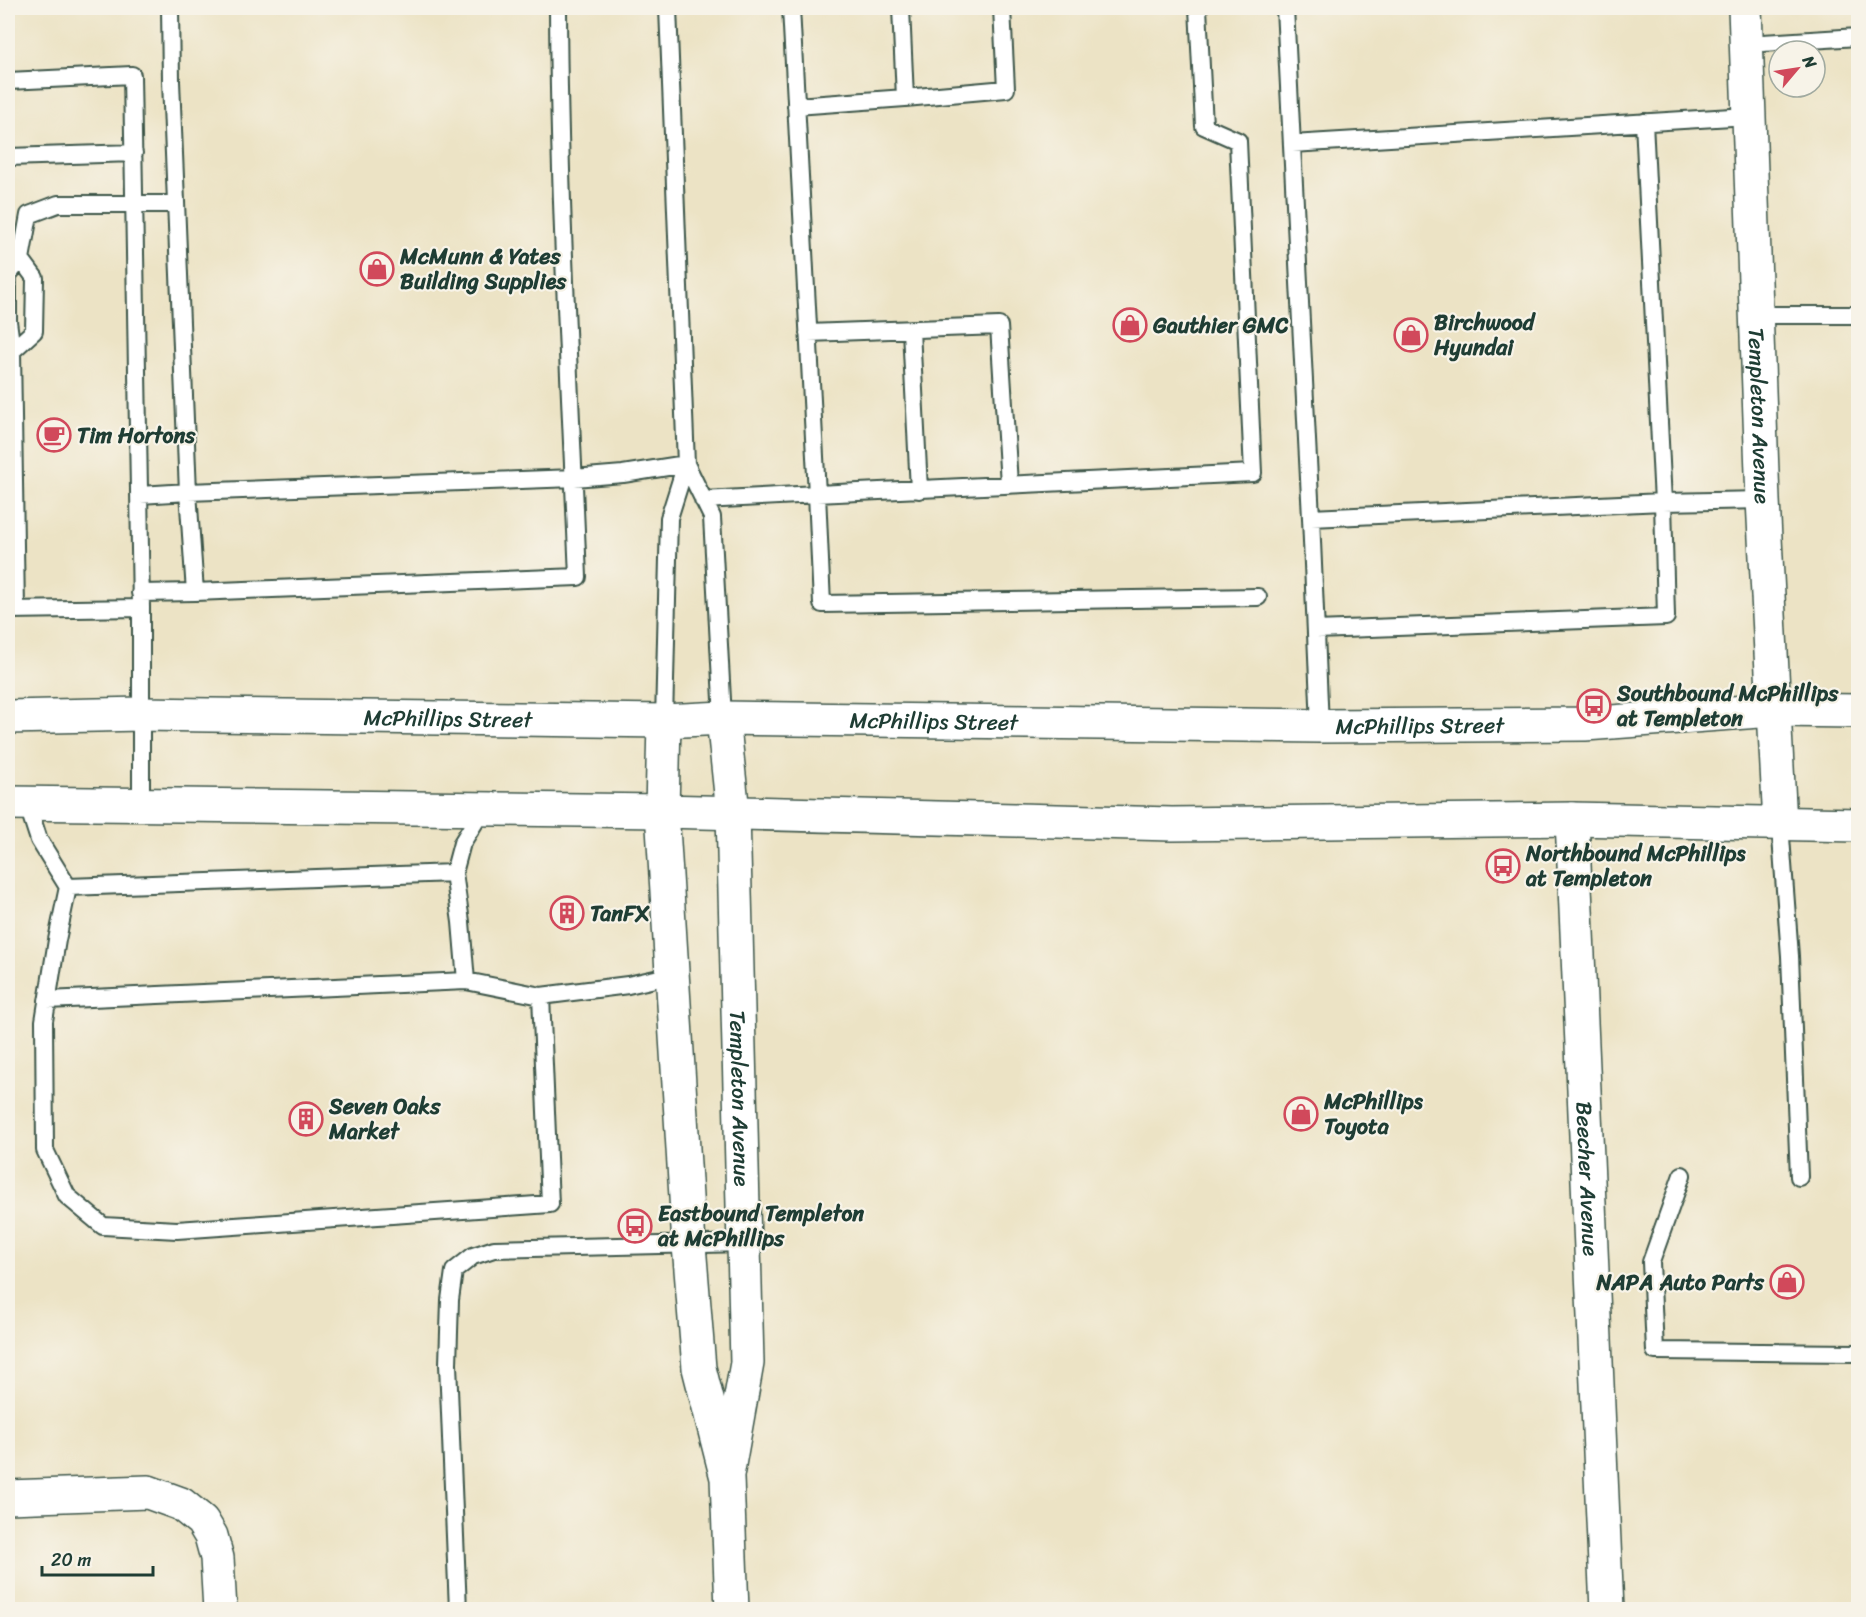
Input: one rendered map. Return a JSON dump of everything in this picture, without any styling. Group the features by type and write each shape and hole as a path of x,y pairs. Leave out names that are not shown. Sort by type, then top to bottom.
{"main road":[{"name":"Templeton Avenue","path":"1745,8 1763,500 1780,824"},
{"name":"McPhillips Street","path":"8,717 141,714 664,721 723,718 1320,726 1585,724 1773,710 1858,711"},
{"name":"Templeton Avenue","path":"723,718 733,813 747,1363 727,1478 732,1610"},
{"name":"Templeton Avenue","path":"664,721 662,811 689,1245 699,1368 727,1478"},
{"path":"17,803 662,811 1172,824 1572,819 1858,825"},
{"name":"Beecher Avenue","path":"1572,819 1607,1610"},
{"path":"8,1497 148,1492 182,1504 202,1521 211,1536 217,1558 219,1610"}],"lane":[{"path":"170,8 188,492 195,592"},
{"path":"176,204 58,204 29,215 21,259 8,275 8,321 12,351 12,610 141,600 195,592 578,577 559,99 558,8"},
{"path":"664,721 669,518 686,464 668,8"},
{"path":"791,8 822,604 1258,597"},
{"path":"901,8 905,98"},
{"path":"796,106 1006,89 1002,8"},
{"path":"703,500 1253,473 1238,141 1204,126 1198,8"},
{"path":"1285,8 1320,726"},
{"path":"1746,45 1858,37"},
{"path":"8,81 132,75 140,495 141,804"},
{"path":"1292,144 1749,116"},
{"path":"1316,630 1666,617 1663,502 1644,122"},
{"path":"8,157 134,153"},
{"path":"12,351 34,330 35,278 21,259"},
{"path":"1757,315 1858,315"},
{"path":"808,333 999,326 1009,484"},
{"path":"911,330 919,490"},
{"path":"140,495 574,478 623,474 686,464"},
{"path":"686,464 711,517 723,718"},
{"path":"1311,518 1663,502 1763,500"},
{"path":"17,803 68,887 44,1020 45,1150 67,1196 103,1226 177,1230 550,1204 540,996"},
{"path":"466,981 454,873 462,843 483,809"},
{"path":"1780,824 1789,944 1799,1177"},
{"path":"68,887 454,873"},
{"path":"47,1000 466,981 540,996 628,985 673,975"},
{"path":"1682,1175 1651,1262 1655,1351 1858,1353"},
{"path":"458,1610 448,1364 450,1300 454,1270 472,1256 494,1249 745,1243"}],"place":[{"name":"McMunn & Yates Building Supplies","path":"377,269"},
{"name":"Gauthier GMC","path":"1130,325"},
{"name":"Birchwood Hyundai","path":"1411,335"},
{"name":"Tim Hortons","path":"54,435"},
{"name":"Southbound McPhillips at Templeton","path":"1594,706"},
{"name":"Northbound McPhillips at Templeton","path":"1503,866"},
{"name":"TanFX","path":"567,913"},
{"name":"McPhillips Toyota","path":"1301,1114"},
{"name":"Seven Oaks Market","path":"306,1119"},
{"name":"Eastbound Templeton at McPhillips","path":"635,1226"},
{"name":"NAPA Auto Parts","path":"1787,1282"}]}
